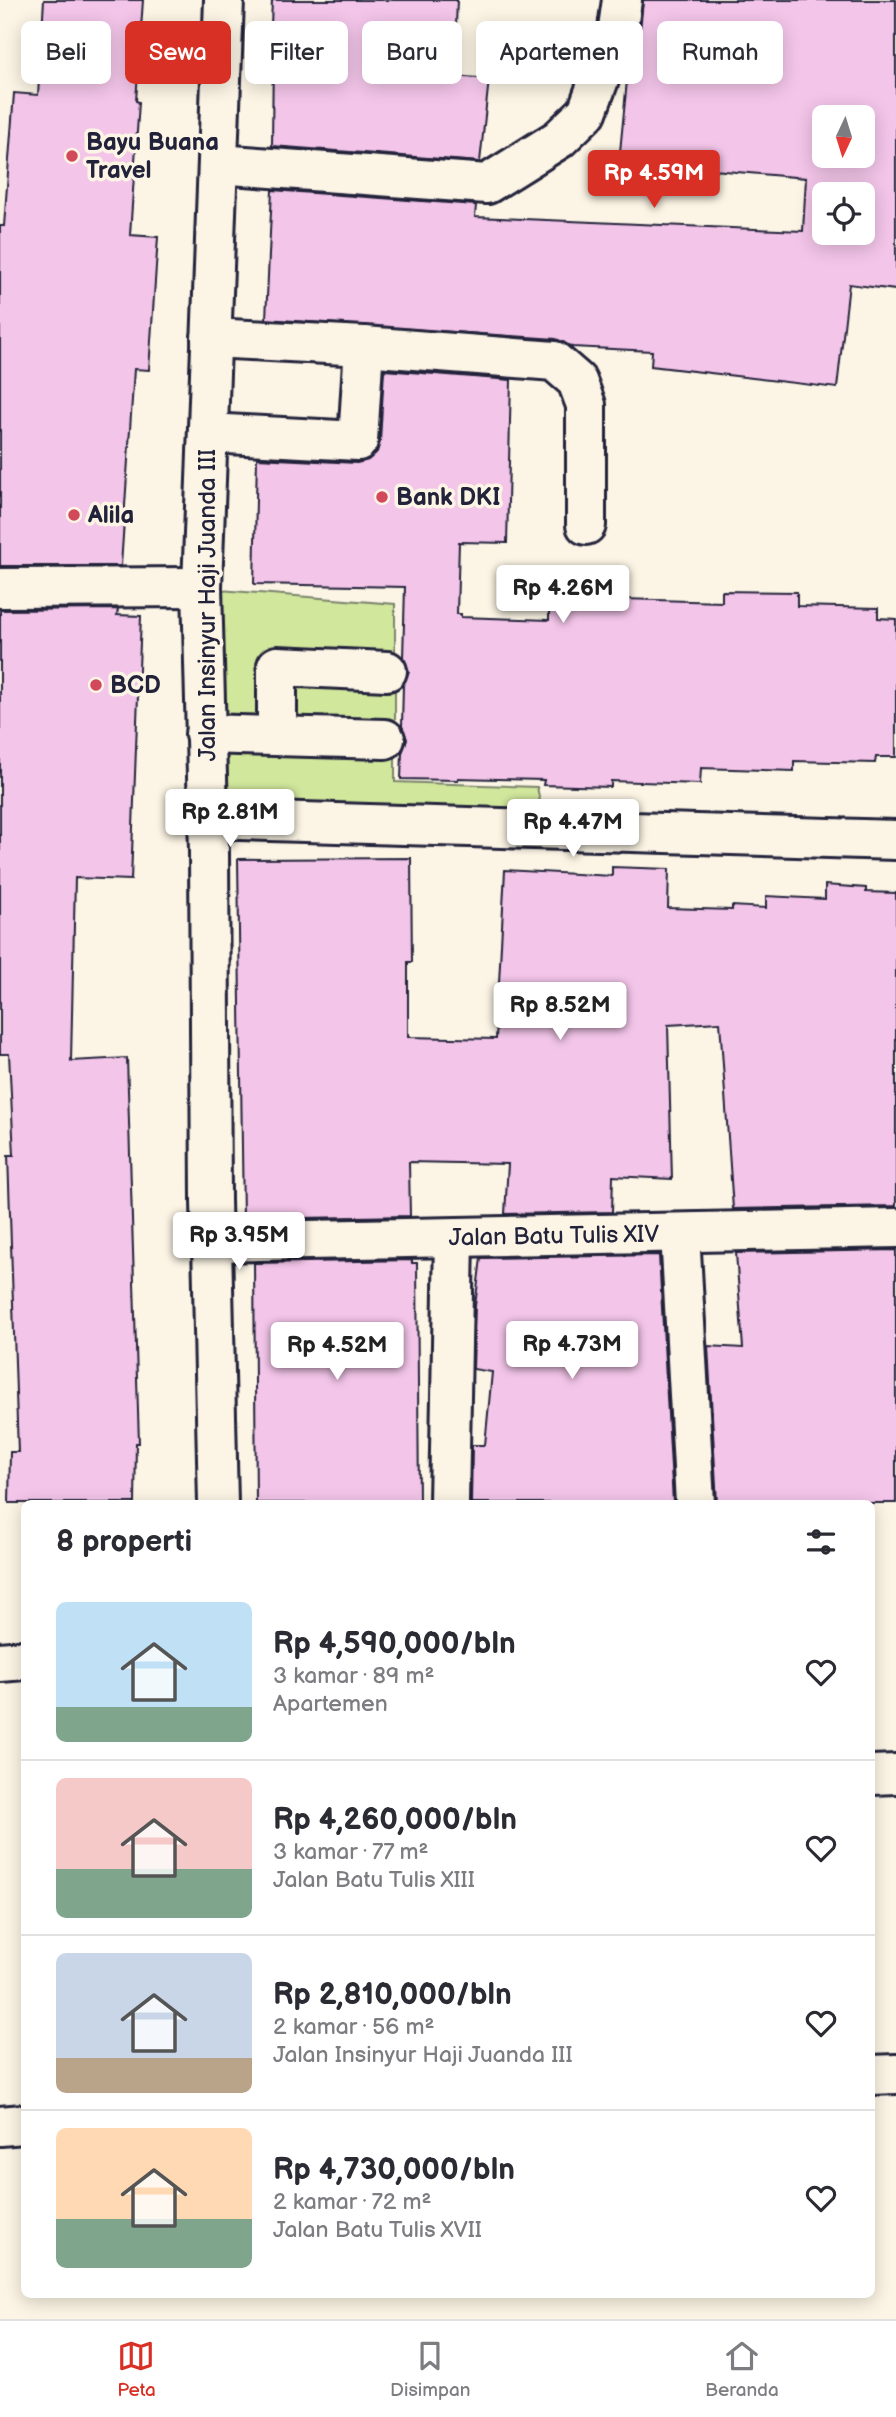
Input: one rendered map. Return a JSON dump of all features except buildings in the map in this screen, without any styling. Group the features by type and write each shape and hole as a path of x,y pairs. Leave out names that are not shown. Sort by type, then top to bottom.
{"street":[{"name":"Jalan Insinyur Haji Juanda III","path":"218,1500 202,587 224,0"},
{"path":"218,164 487,184 559,139 587,112 618,28 622,0"},
{"path":"211,338 364,346 554,361 577,381 586,405 586,524"},
{"path":"208,433 358,441 364,346"},
{"path":"0,588 202,587"},
{"path":"277,736 277,666 387,670"},
{"path":"205,734 385,739"},
{"path":"208,819 896,840"},
{"name":"Jalan Batu Tulis XIV","path":"212,1242 896,1228"},
{"path":"680,1233 695,1500"},
{"path":"449,1500 454,1238"},
{"path":"0,1662 21,1660"},
{"path":"875,1775 896,1774"},
{"path":"875,2075 896,2074"},
{"path":"0,2126 21,2124"}],"green space":[{"path":"207,589 395,604 395,782 537,787 545,825 206,812"}],"place":[{"name":"Bayu Buana Travel","path":"72,156"},
{"name":"Bank DKI","path":"382,497"},
{"name":"Alila","path":"74,515"},
{"name":"BCD","path":"96,685"}]}
